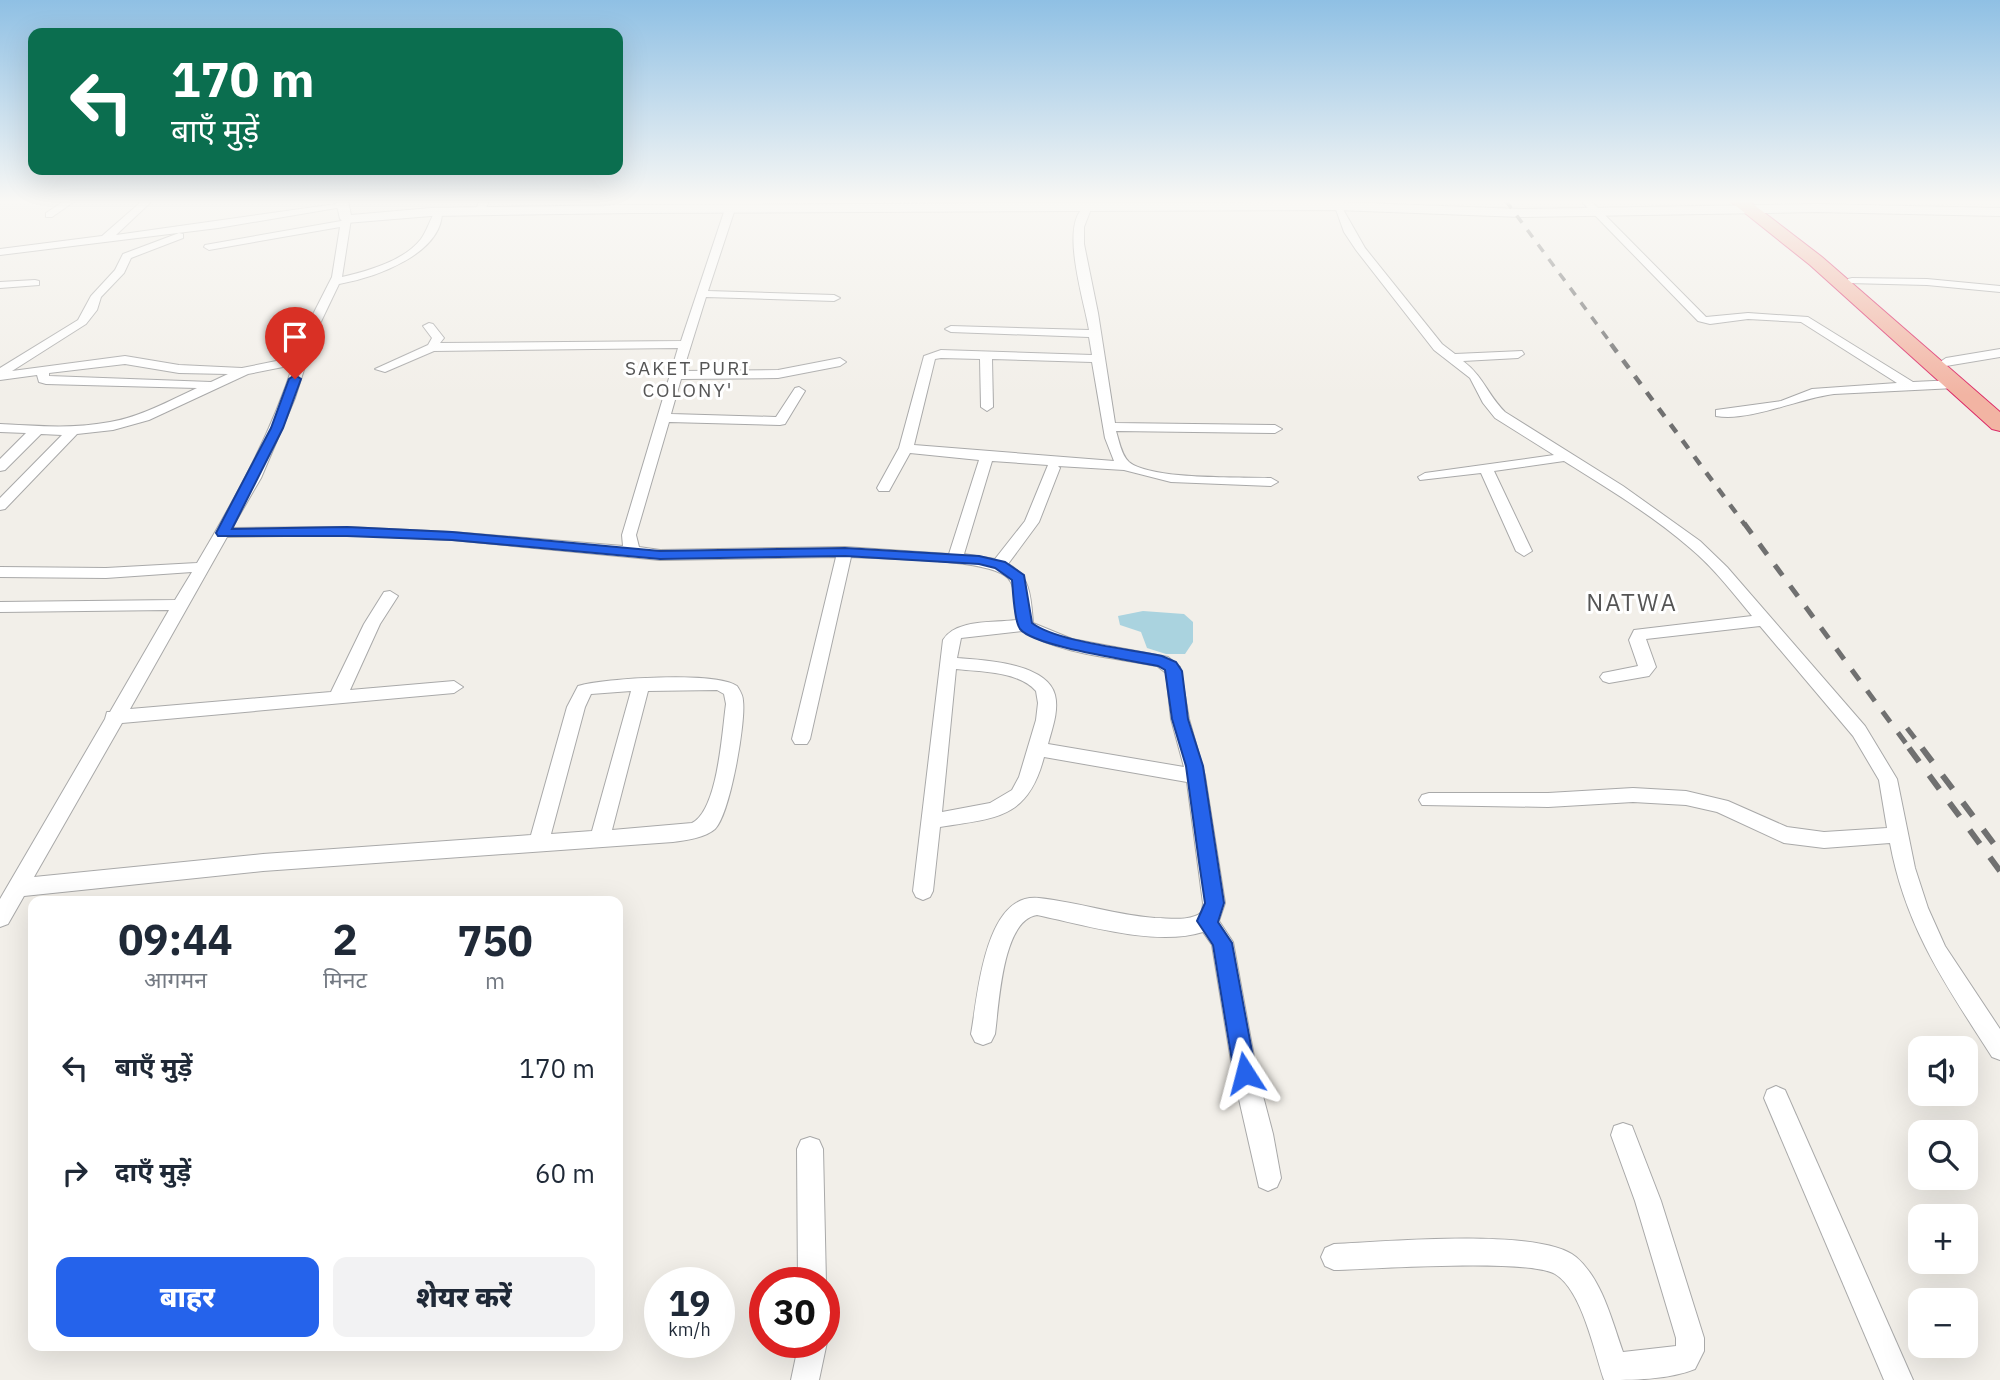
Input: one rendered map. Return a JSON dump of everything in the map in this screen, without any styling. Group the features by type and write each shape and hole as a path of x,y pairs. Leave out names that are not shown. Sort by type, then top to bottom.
{"highway":[{"path":"1821,265 2000,424"},
{"path":"1831,265 2000,411"}],"street":[{"path":"0,375 82,322 91,310 96,296 123,265"},
{"path":"0,918 113,717 223,533 277,428 340,265"},
{"path":"335,281 367,276 387,265"},
{"path":"632,551 629,535 711,265"},
{"path":"1083,265 1110,426 1117,458 1124,466"},
{"path":"1373,265 1438,347 1471,370 1489,403 1500,415 1629,496 1695,544 1765,620 1859,731 1888,779 1917,908 1937,951 2000,1049"},
{"path":"1649,265 1699,317 1710,321 1748,316 1804,319 1909,385"},
{"path":"1852,281 1927,282 2000,289"},
{"path":"0,285 35,283"},
{"path":"701,294 834,298"},
{"path":"429,326 438,338 432,347"},
{"path":"951,329 1095,334"},
{"path":"381,369 432,347 686,344"},
{"path":"1946,362 2000,353"},
{"path":"1451,358 1518,354"},
{"path":"884,488 906,448 930,356 1098,359"},
{"path":"986,357 987,407"},
{"path":"0,375 125,360 179,369 245,371"},
{"path":"0,428 74,431 128,422 245,371 301,360"},
{"path":"676,375 778,374 840,362"},
{"path":"43,371 43,379 46,380 212,385"},
{"path":"1721,414 1783,404 1812,393 1834,390 1955,384"},
{"path":"664,418 780,421 799,391"},
{"path":"1110,426 1275,429"},
{"path":"0,467 36,431"},
{"path":"0,506 74,431"},
{"path":"906,448 987,457 1124,466 1158,476 1271,482"},
{"path":"956,557 987,457"},
{"path":"1425,477 1566,457"},
{"path":"1000,565 1014,542 1032,522 1053,468"},
{"path":"1485,468 1524,551"},
{"path":"223,533 387,533 660,555 845,552 956,557 1000,565 1019,578 1025,625"},
{"path":"801,738 845,552"},
{"path":"0,572 106,573 204,567"},
{"path":"337,698 372,624 390,596"},
{"path":"0,607 181,606"},
{"path":"1609,677 1643,672 1647,667 1637,640 1640,634 1765,620"},
{"path":"923,891 948,647 955,634 1025,625 1058,640 1162,661 1171,666 1174,671 1180,719 1196,776 1214,903 1213,914 1207,921 1195,926 1175,928 1037,906 1026,908 1017,913 1009,923 999,946 983,1034"},
{"path":"932,821 984,811 1017,798 1037,749 1047,696 1043,686 1031,679 988,667 948,663"},
{"path":"17,888 230,864 673,834 696,830 709,821 717,805 735,704 734,694 727,686 717,684 598,686 584,690 576,707 539,842"},
{"path":"600,839 641,685"},
{"path":"113,717 454,687"},
{"path":"1037,749 1196,776"},
{"path":"1429,800 1538,800 1633,795 1686,798 1721,806 1784,835 1824,840 1899,835"},
{"path":"1207,921 1222,943 1245,1073 1261,1133 1268,1178"},
{"path":"1776,1098 1899,1380"},
{"path":"1334,1258 1494,1254 1545,1257 1563,1263 1577,1278 1590,1302 1615,1374 1685,1359 1690,1351 1690,1338 1652,1214 1623,1135"},
{"path":"810,1149 812,1267"},
{"path":"805,1380 810,1358"}],"water":[{"path":"1143,611 1184,614 1193,622 1193,642 1185,654 1166,654 1147,648 1141,632 1120,625 1118,616"}],"railway":[{"path":"1554,265 1613,346"},
{"path":"1611,344 1745,525"},
{"path":"1744,523 1910,749"},
{"path":"1907,728 1923,749"},
{"path":"1909,748 2000,871"},
{"path":"1922,748 2000,852"}],"district":[{"name":"SAKET PURI COLONY'","path":"688,379"},
{"name":"NATWA","path":"1632,603"}],"route":[{"path":"295,379 277,428 254,478 223,533 347,531 452,536 660,555 845,552 979,560 1000,565 1019,578 1025,625 1031,630 1058,640 1162,661 1171,666 1174,671 1180,719 1194,766 1209,862 1214,903 1213,914 1207,921 1222,943 1245,1073"}]}
